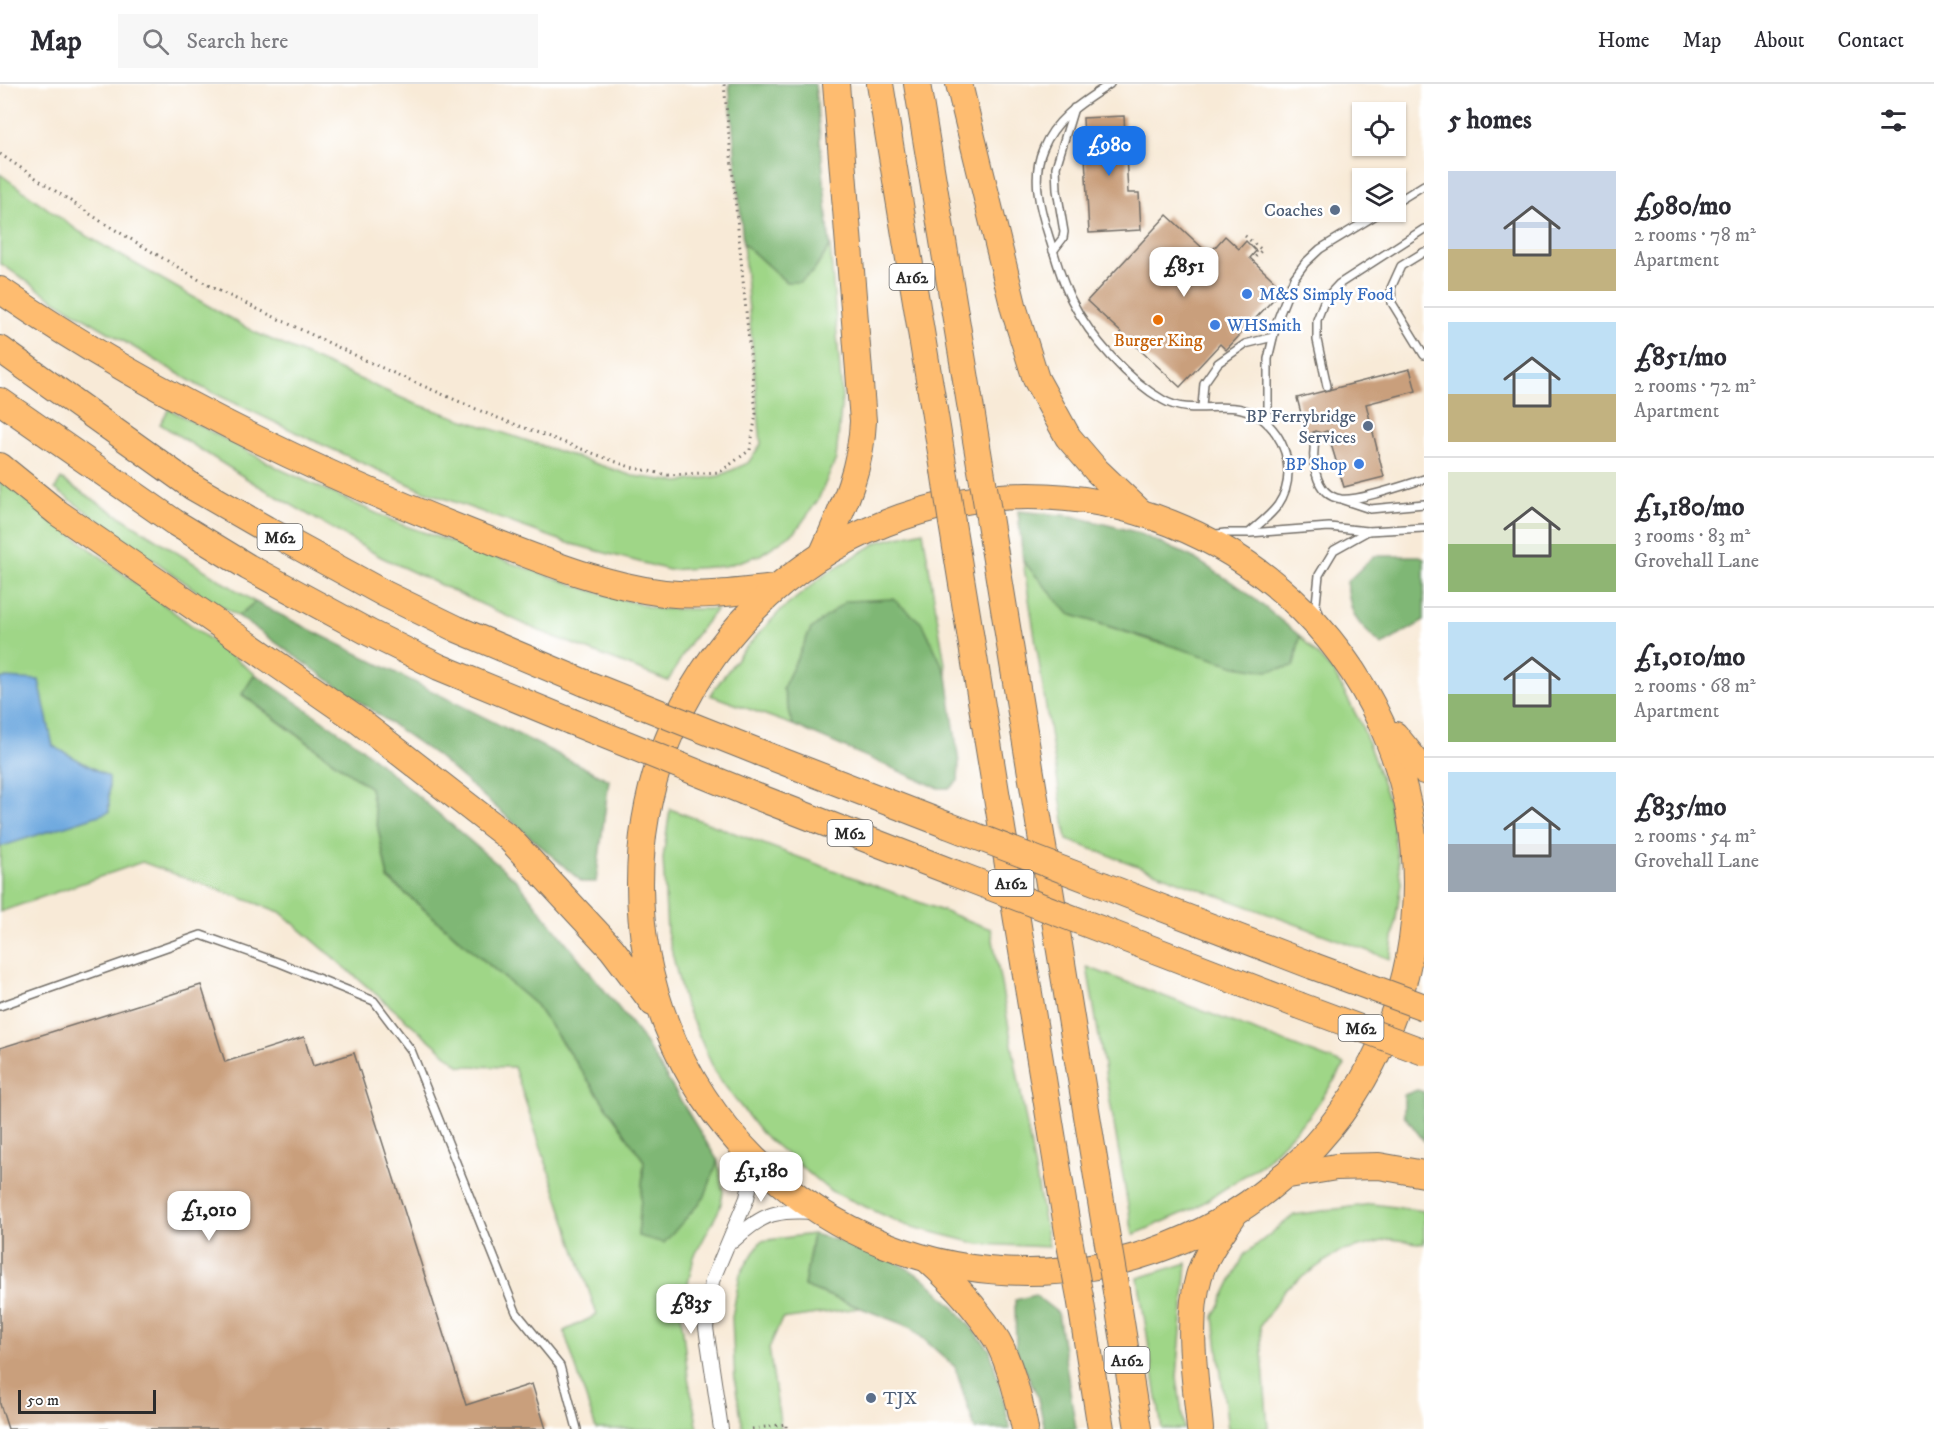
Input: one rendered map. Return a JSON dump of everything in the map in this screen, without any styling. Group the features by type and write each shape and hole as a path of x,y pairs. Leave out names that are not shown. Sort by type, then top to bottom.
{"highway":[{"path":"822,555 850,492 862,444 863,421 836,84"},
{"name":"A162","path":"880,84 1101,1429"},
{"name":"A162","path":"916,84 1138,1429"},
{"path":"959,84 1014,309 1036,379 1068,437 1097,471 1139,512"},
{"path":"0,290 57,329 158,388 265,445 477,535 582,573 663,593 708,595 776,588"},
{"name":"M62","path":"0,349 193,487 385,594 447,624 585,683 760,753 1424,1007"},
{"name":"M62","path":"0,401 174,522 248,567 370,633 439,667 745,792 1424,1052"},
{"path":"0,466 58,513 359,721 508,837 612,949 663,1015"},
{"path":"1046,496 1093,501 1139,512 1202,536 1272,581 1300,605 1325,632 1362,685 1378,713 1395,755 1408,798 1415,843 1417,888 1415,922 1406,978 1392,1021 1374,1062 1351,1101 1323,1137 1283,1176 1237,1211 1170,1245 1134,1257 1098,1265 1060,1270 1023,1271 986,1269 927,1259 874,1240 822,1212 773,1176 737,1140 706,1101 682,1059 663,1015 648,962 641,918 641,852 651,793 667,741 700,677 738,626 776,588 822,555 863,532 907,515 953,503 988,498 1046,496"},
{"path":"1378,713 1424,771"},
{"path":"1283,1176 1336,1167 1368,1166 1424,1174"},
{"path":"1200,1429 1192,1339 1193,1312 1199,1276 1216,1240 1237,1211"},
{"path":"927,1259 956,1285 997,1341 1019,1400 1025,1429"}],"street":[{"path":"721,1429 706,1328 712,1281 747,1198 751,1179 749,1152"},
{"path":"727,1246 751,1224 762,1218 782,1211 822,1212"}],"lane":[{"path":"1110,84 1074,108 1051,132 1042,150 1037,168 1037,189 1042,217 1072,301 1086,325 1104,348 1147,390 1165,402 1183,407 1230,406 1244,409 1257,415 1279,437 1286,453 1288,470 1286,487 1279,503 1249,533"},
{"path":"1053,252 1063,238 1064,232 1057,190 1056,167 1074,108"},
{"path":"1406,196 1424,185"},
{"path":"1268,424 1268,359 1277,321 1294,278 1305,263 1320,249 1365,222"},
{"path":"1327,386 1317,339 1317,321 1325,299 1339,284 1424,229"},
{"path":"1424,252 1401,266 1391,288 1392,303 1424,355"},
{"path":"1202,407 1204,383 1218,363 1245,344 1273,337"},
{"path":"1316,436 1313,465 1319,482 1328,494 1370,509 1424,504"},
{"path":"1340,499 1359,497 1424,479"},
{"path":"1202,536 1329,527 1368,531 1423,530"},
{"path":"1325,632 1316,604 1319,575 1334,550 1368,531"},
{"path":"0,1006 201,935 280,963 374,1002 411,1050 516,1312 561,1366 577,1429"}],"path":[{"path":"0,154 102,222 213,288 490,415 630,467 668,475 720,472 750,450 756,414 724,84"},
{"path":"1245,236 1262,250 1255,257 1258,260"},
{"path":"752,1429 786,1424 786,1429"}],"green space":[{"path":"729,84 815,84 830,246 814,271 800,282 786,282 743,243"},
{"path":"0,174 80,232 254,332 413,403 633,476 679,482 719,476 748,463 761,444 743,243 786,282 814,271 830,246 842,397 836,459 818,500 796,531 760,555 725,566 669,570 568,543 424,491 312,440 199,386 56,301 0,263"},
{"path":"169,409 282,470 400,524 589,590 657,609 717,609 691,641 668,681 537,630 381,557 252,482 160,424"},
{"path":"61,479 255,602 238,616 201,594 55,489"},
{"path":"0,480 255,674 242,695 370,788 388,879 536,1005 644,1161 638,1236 704,1198 718,1161 723,1192 720,1208 694,1257 681,1314 688,1377 698,1429 596,1429 564,1331 597,1315 514,1067 460,1066 280,912 142,862 0,912"},
{"path":"1018,511 1072,516 1136,532 1192,557 1241,588 1300,636 1294,666 1267,671 1236,666 1069,614 1023,561"},
{"path":"923,531 947,676 923,624 811,629 783,688 793,725 710,695 741,653 779,612 827,573 878,542"},
{"path":"1374,556 1420,556 1424,558 1424,621 1382,645 1356,618 1350,603 1347,582"},
{"path":"1023,561 1070,614 1159,643 1294,666 1300,636 1334,673 1362,726 1389,802 1401,883 1390,959 1067,840"},
{"path":"893,599 923,624 947,676 959,763 958,781 950,788 938,788 793,725 783,688 811,629 846,601"},
{"path":"255,602 609,780 596,882 582,882 437,756 238,616"},
{"path":"255,674 357,744 517,881 641,1036 718,1161 704,1198 664,1243 638,1236 644,1161 536,1005 388,878 370,788 242,694"},
{"path":"670,809 991,929 1049,1247 979,1244 905,1225 829,1190 761,1133 716,1074 684,1002 667,932 663,858"},
{"path":"1087,967 1345,1065 1310,1115 1264,1163 1195,1208 1133,1235"},
{"path":"1417,1090 1424,1092 1424,1141 1404,1115 1404,1095"},
{"path":"1372,1204 1424,1211 1424,1244 1391,1239 1339,1252 1286,1288 1260,1326 1268,1429 1228,1429 1214,1317 1244,1255 1294,1215"},
{"path":"813,1234 804,1286 860,1308 782,1319 769,1348 781,1429 743,1429 735,1383 732,1317 740,1274 761,1241"},
{"path":"813,1234 878,1251 925,1279 953,1306 990,1350 1010,1429 975,1429 955,1367 910,1327 804,1286"},
{"path":"1187,1263 1177,1377 1184,1429 1162,1429 1138,1278"},
{"path":"1035,1295 1058,1313 1076,1429 1045,1429 1037,1395 1016,1350 1015,1300"}],"water":[{"path":"0,679 39,680 53,746 109,777 109,812 0,847"}],"building":[{"path":"1124,116 1128,193 1139,193 1141,230 1089,233 1083,118"},
{"path":"1167,215 1209,254 1225,236 1239,249 1246,241 1256,251 1250,258 1283,289 1226,350 1220,344 1180,387 1087,301"},
{"path":"1410,369 1416,391 1366,404 1384,477 1344,487 1327,431 1321,433 1315,431 1307,436 1297,398"},
{"path":"201,985 225,1062 304,1037 313,1066 354,1053 466,1405 532,1384 546,1429 8,1429 0,1404 0,1048"}],"place":[{"name":"Coaches","path":"1335,210"},
{"name":"M&S Simply Food","path":"1247,294"},
{"name":"Burger King","path":"1158,320"},
{"name":"WHSmith","path":"1215,325"},
{"name":"BP Ferrybridge Services","path":"1368,426"},
{"name":"BP Shop","path":"1359,464"},
{"name":"TJX","path":"871,1398"}]}
